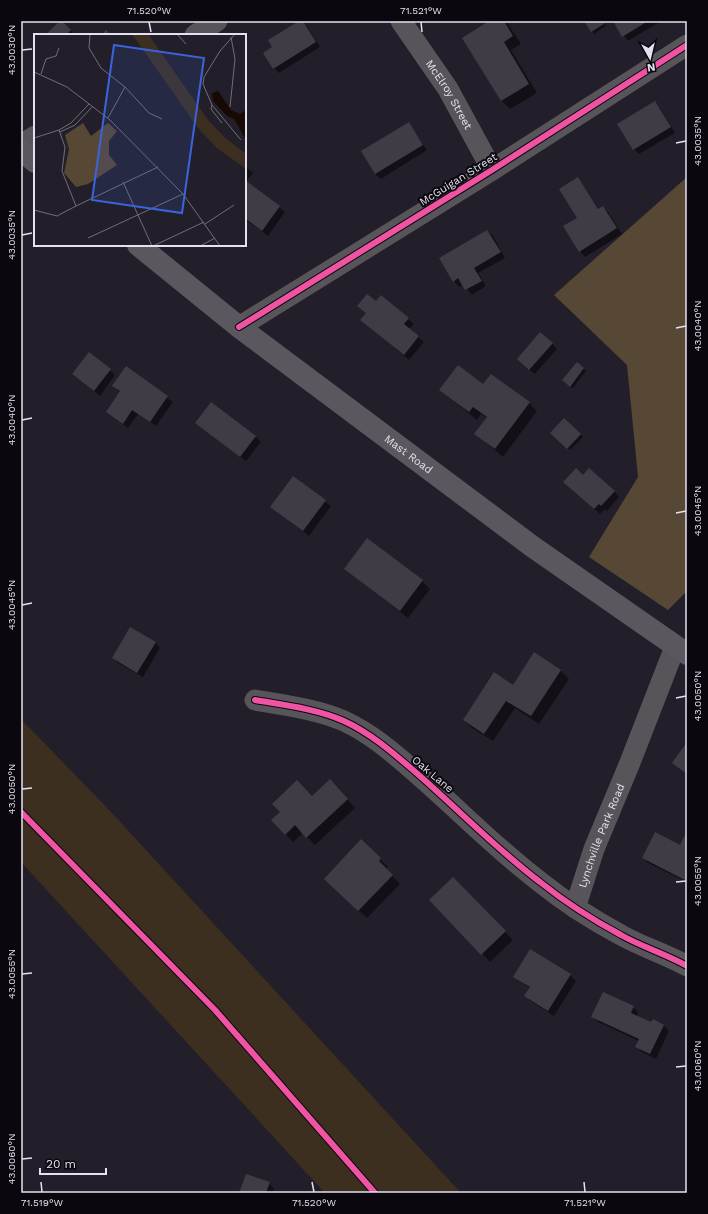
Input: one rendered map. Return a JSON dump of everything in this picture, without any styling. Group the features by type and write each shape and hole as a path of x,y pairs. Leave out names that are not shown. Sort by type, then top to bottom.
{"main road":[{"path":"21,150 34,161"},
{"name":"Mast Road","path":"139,246 239,327 533,547 620,606 681,650"}],"street":[{"path":"197,34 217,21"},
{"name":"McElroy Street","path":"401,21 448,89 492,170"},
{"name":"McGuigan Street","path":"239,327 492,170 687,45"},
{"path":"21,145 34,137"},
{"name":"Lynchville Park Road","path":"575,908 594,849 681,650"},
{"name":"Oak Lane","path":"255,700 313,712 342,721 382,744 450,802 506,855 575,908"},
{"path":"575,908 622,936 687,966"}],"shaded area":[{"path":"687,177 687,591 668,610 589,557 638,477 627,365 554,295"},
{"path":"21,719 111,812 461,1193 325,1193 21,862"}],"building":[{"path":"60,21 62,21 71,30 67,34 46,34"},
{"path":"299,21 303,21 316,42 273,69 263,53 272,47 268,40"},
{"path":"489,21 504,21 513,36 504,42 529,84 501,101 462,38"},
{"path":"584,21 603,21 604,24 591,32"},
{"path":"613,21 648,21 622,37"},
{"path":"106,30 110,34 102,34"},
{"path":"655,101 671,127 633,150 617,124"},
{"path":"409,122 423,145 375,174 361,151"},
{"path":"578,177 598,209 603,206 617,228 579,252 563,226 577,218 559,189"},
{"path":"246,181 280,206 262,231 246,219"},
{"path":"487,230 501,252 474,268 482,281 465,290 458,278 453,282 439,258"},
{"path":"367,294 376,301 381,295 409,318 404,324 419,336 404,355 360,320 366,313 357,306"},
{"path":"540,332 553,343 529,370 517,359"},
{"path":"89,352 111,369 94,391 72,374"},
{"path":"577,362 584,368 570,387 562,380"},
{"path":"458,365 483,384 491,374 530,402 495,449 474,434 487,417 473,407 469,412 439,390"},
{"path":"126,366 168,396 150,422 132,410 123,424 106,412 120,391 112,386"},
{"path":"211,402 256,436 240,457 195,423"},
{"path":"564,418 581,434 567,449 550,433"},
{"path":"576,468 583,475 589,468 615,491 601,506 599,504 594,509 563,482"},
{"path":"293,476 326,500 303,531 270,507"},
{"path":"367,538 423,580 400,611 344,569"},
{"path":"130,627 156,642 137,673 112,658"},
{"path":"534,652 561,670 531,716 506,701 484,734 463,720 494,672 513,685"},
{"path":"687,742 687,774 672,763"},
{"path":"330,779 348,799 306,838 295,825 285,835 271,820 280,812 272,804 297,780 312,796"},
{"path":"687,831 687,876 685,880 642,858 655,832 680,845"},
{"path":"361,839 381,858 379,861 393,875 358,911 324,879"},
{"path":"453,877 506,931 481,955 429,900"},
{"path":"530,949 571,974 548,1011 524,996 530,987 513,977"},
{"path":"603,992 634,1006 631,1013 651,1022 653,1019 664,1025 650,1054 635,1047 639,1039 591,1017"},
{"path":"246,1174 270,1182 266,1193 239,1193"}],"cycle path":[{"path":"239,327 492,170 687,45"},
{"path":"255,700 323,713 344,721 363,731 397,756 523,869 559,897 621,935 687,966"},
{"path":"21,812 215,1010 375,1193"}]}
